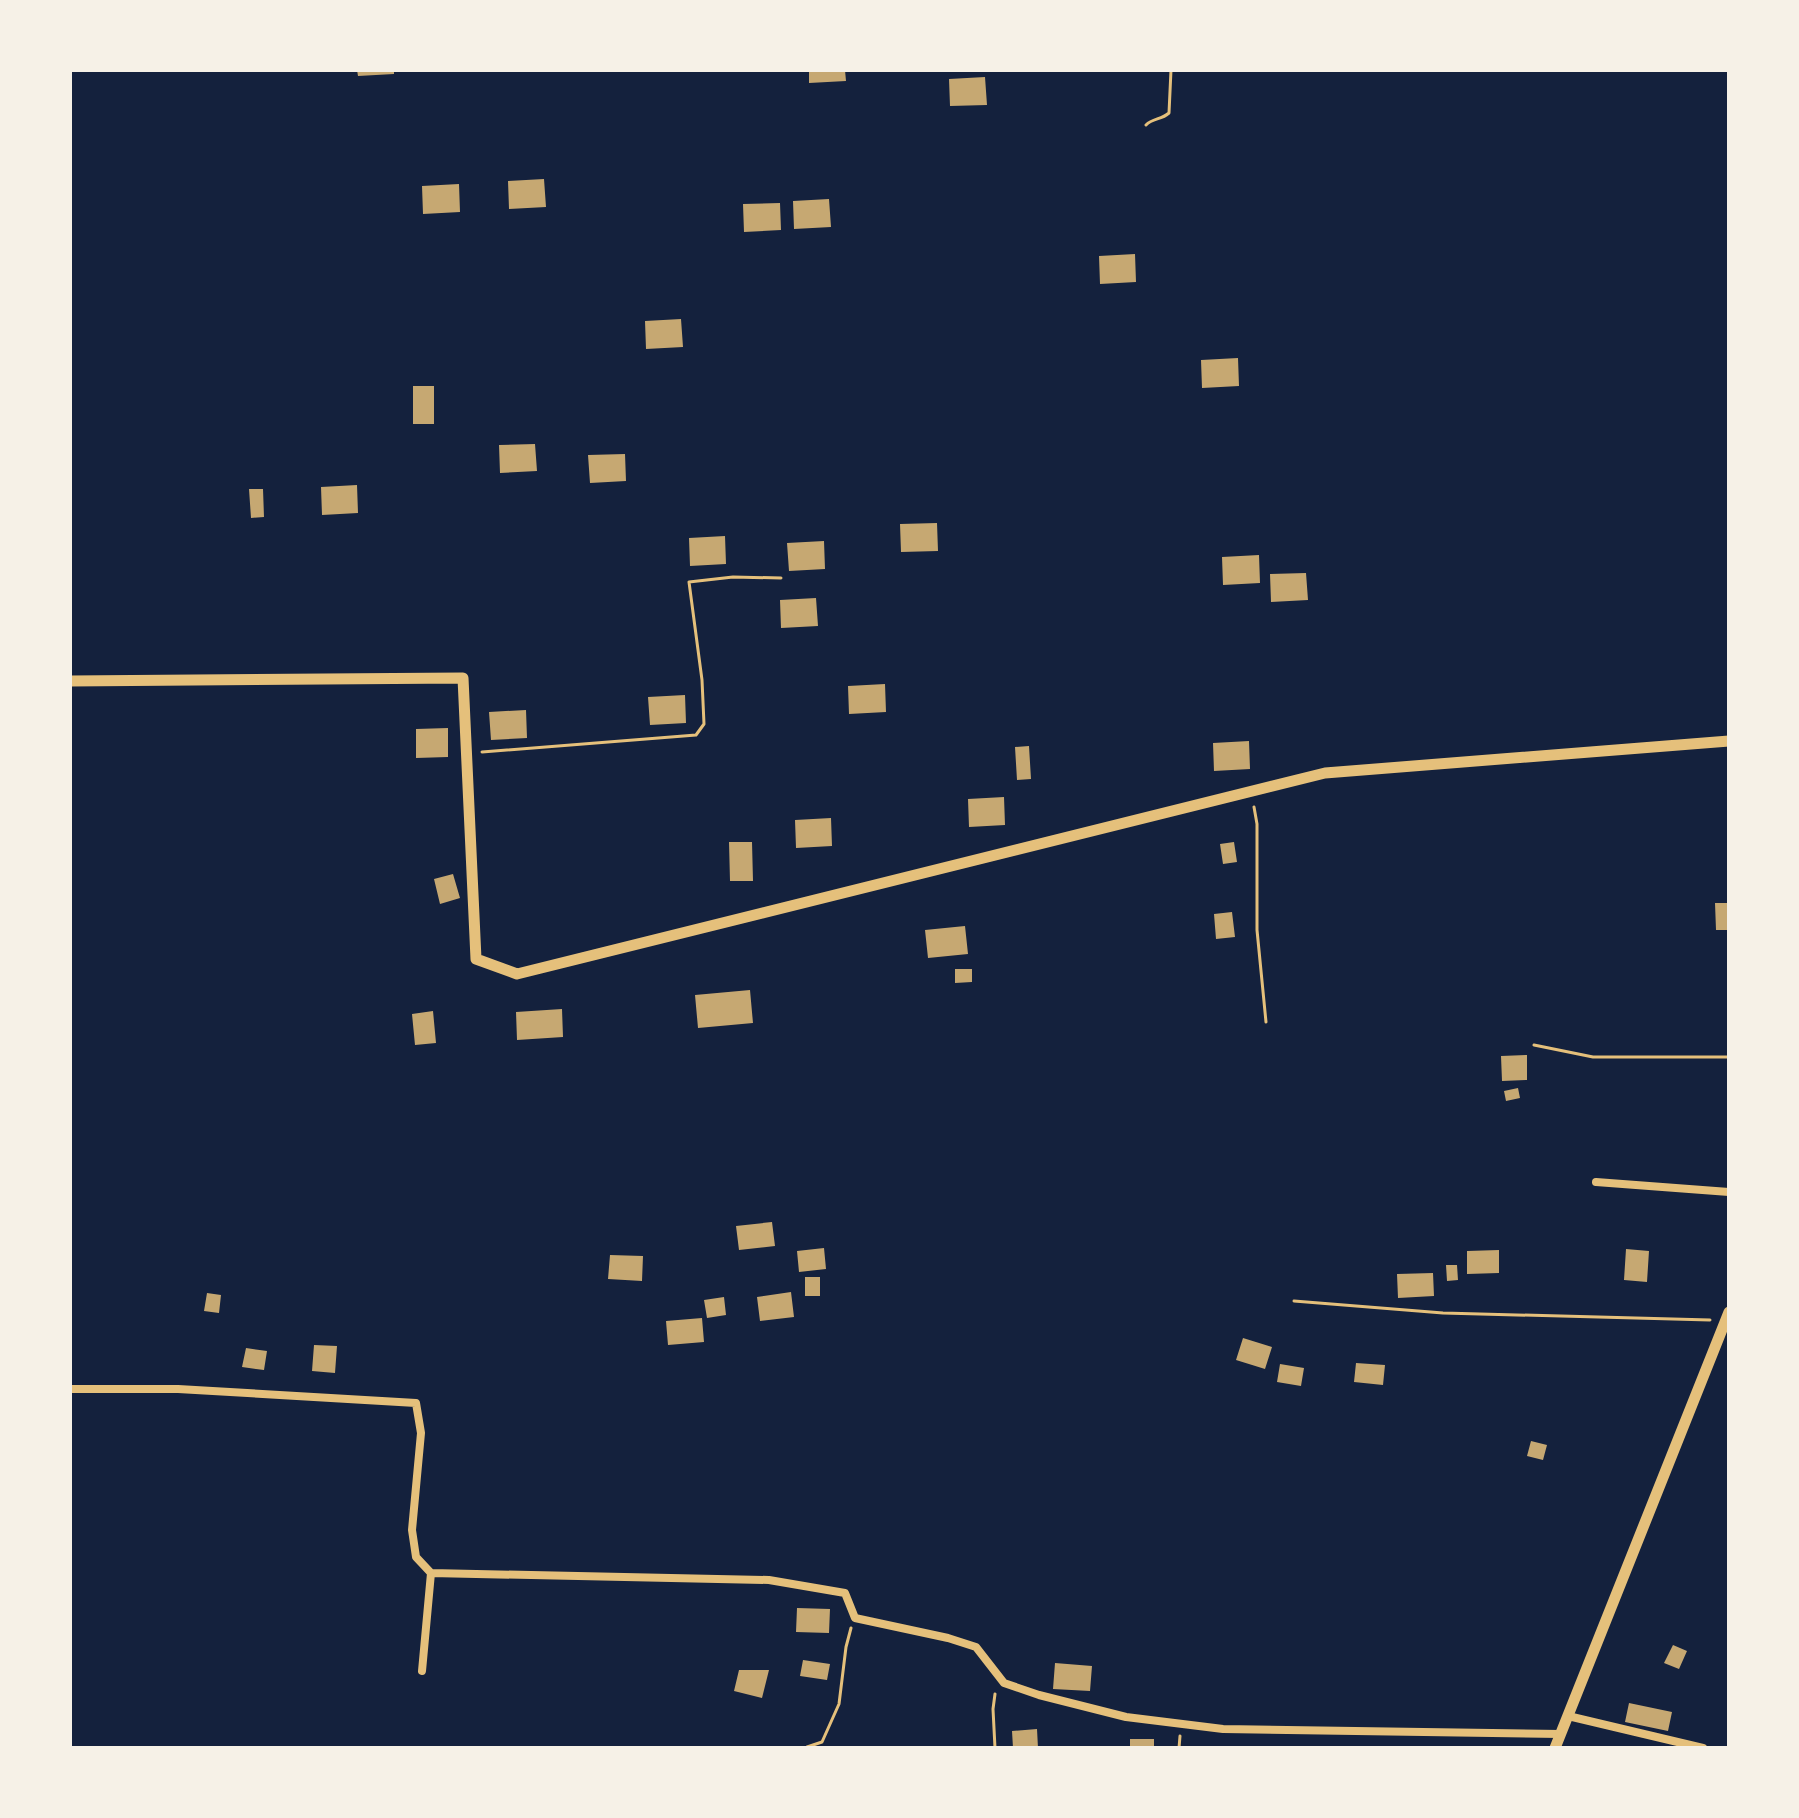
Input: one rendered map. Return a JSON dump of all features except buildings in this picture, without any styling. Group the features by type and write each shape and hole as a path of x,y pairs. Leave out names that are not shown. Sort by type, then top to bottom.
{"street":[{"path":"70,681 463,678 476,959 517,974 1325,773 1729,741"},
{"path":"1596,1182 1729,1192"},
{"path":"1555,1748 1728,1316"},
{"path":"70,1389 178,1389 416,1403 421,1433 412,1530 416,1557 431,1573 769,1580 845,1593 854,1617 976,1647 1004,1683 1126,1717 1223,1729 1561,1734"},
{"path":"422,1671 431,1573"},
{"path":"1568,1716 1703,1748"}],"path":[{"path":"1146,125 1169,113 1171,70"},
{"path":"466,753 696,735 704,724 702,680 689,582 733,577 781,578"},
{"path":"1251,792 1257,824 1257,930 1266,1022"},
{"path":"1534,1045 1593,1057 1729,1057"},
{"path":"1294,1301 1443,1313 1728,1316"},
{"path":"807,1747 822,1742 839,1704 846,1647 854,1617"},
{"path":"995,1748 993,1709 997,1674"}]}
